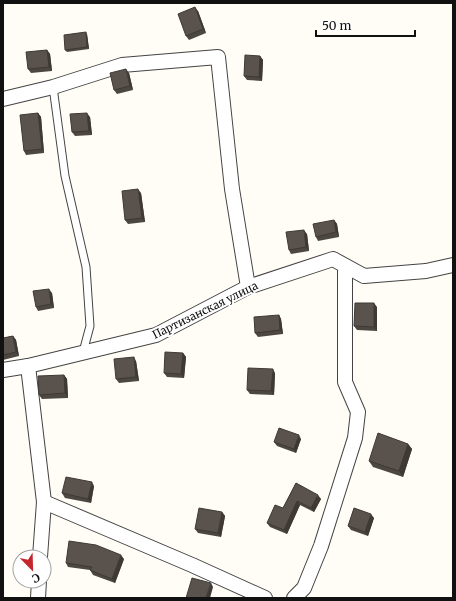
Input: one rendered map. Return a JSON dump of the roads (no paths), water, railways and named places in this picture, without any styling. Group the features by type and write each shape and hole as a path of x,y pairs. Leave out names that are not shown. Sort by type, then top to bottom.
{"street":[{"path":"3,99 54,87 122,65 218,57 232,189 248,287"},
{"name":"Партизанская улица","path":"3,370 28,366 156,335 248,287 333,259 364,276 426,271 453,265"},
{"path":"294,598 304,588 322,546 355,438 358,412 345,382 345,266"},
{"path":"28,366 44,502 41,549"},
{"path":"44,502 265,598"}],"lane":[{"path":"54,87 65,176 86,267 90,326 83,352"}]}
